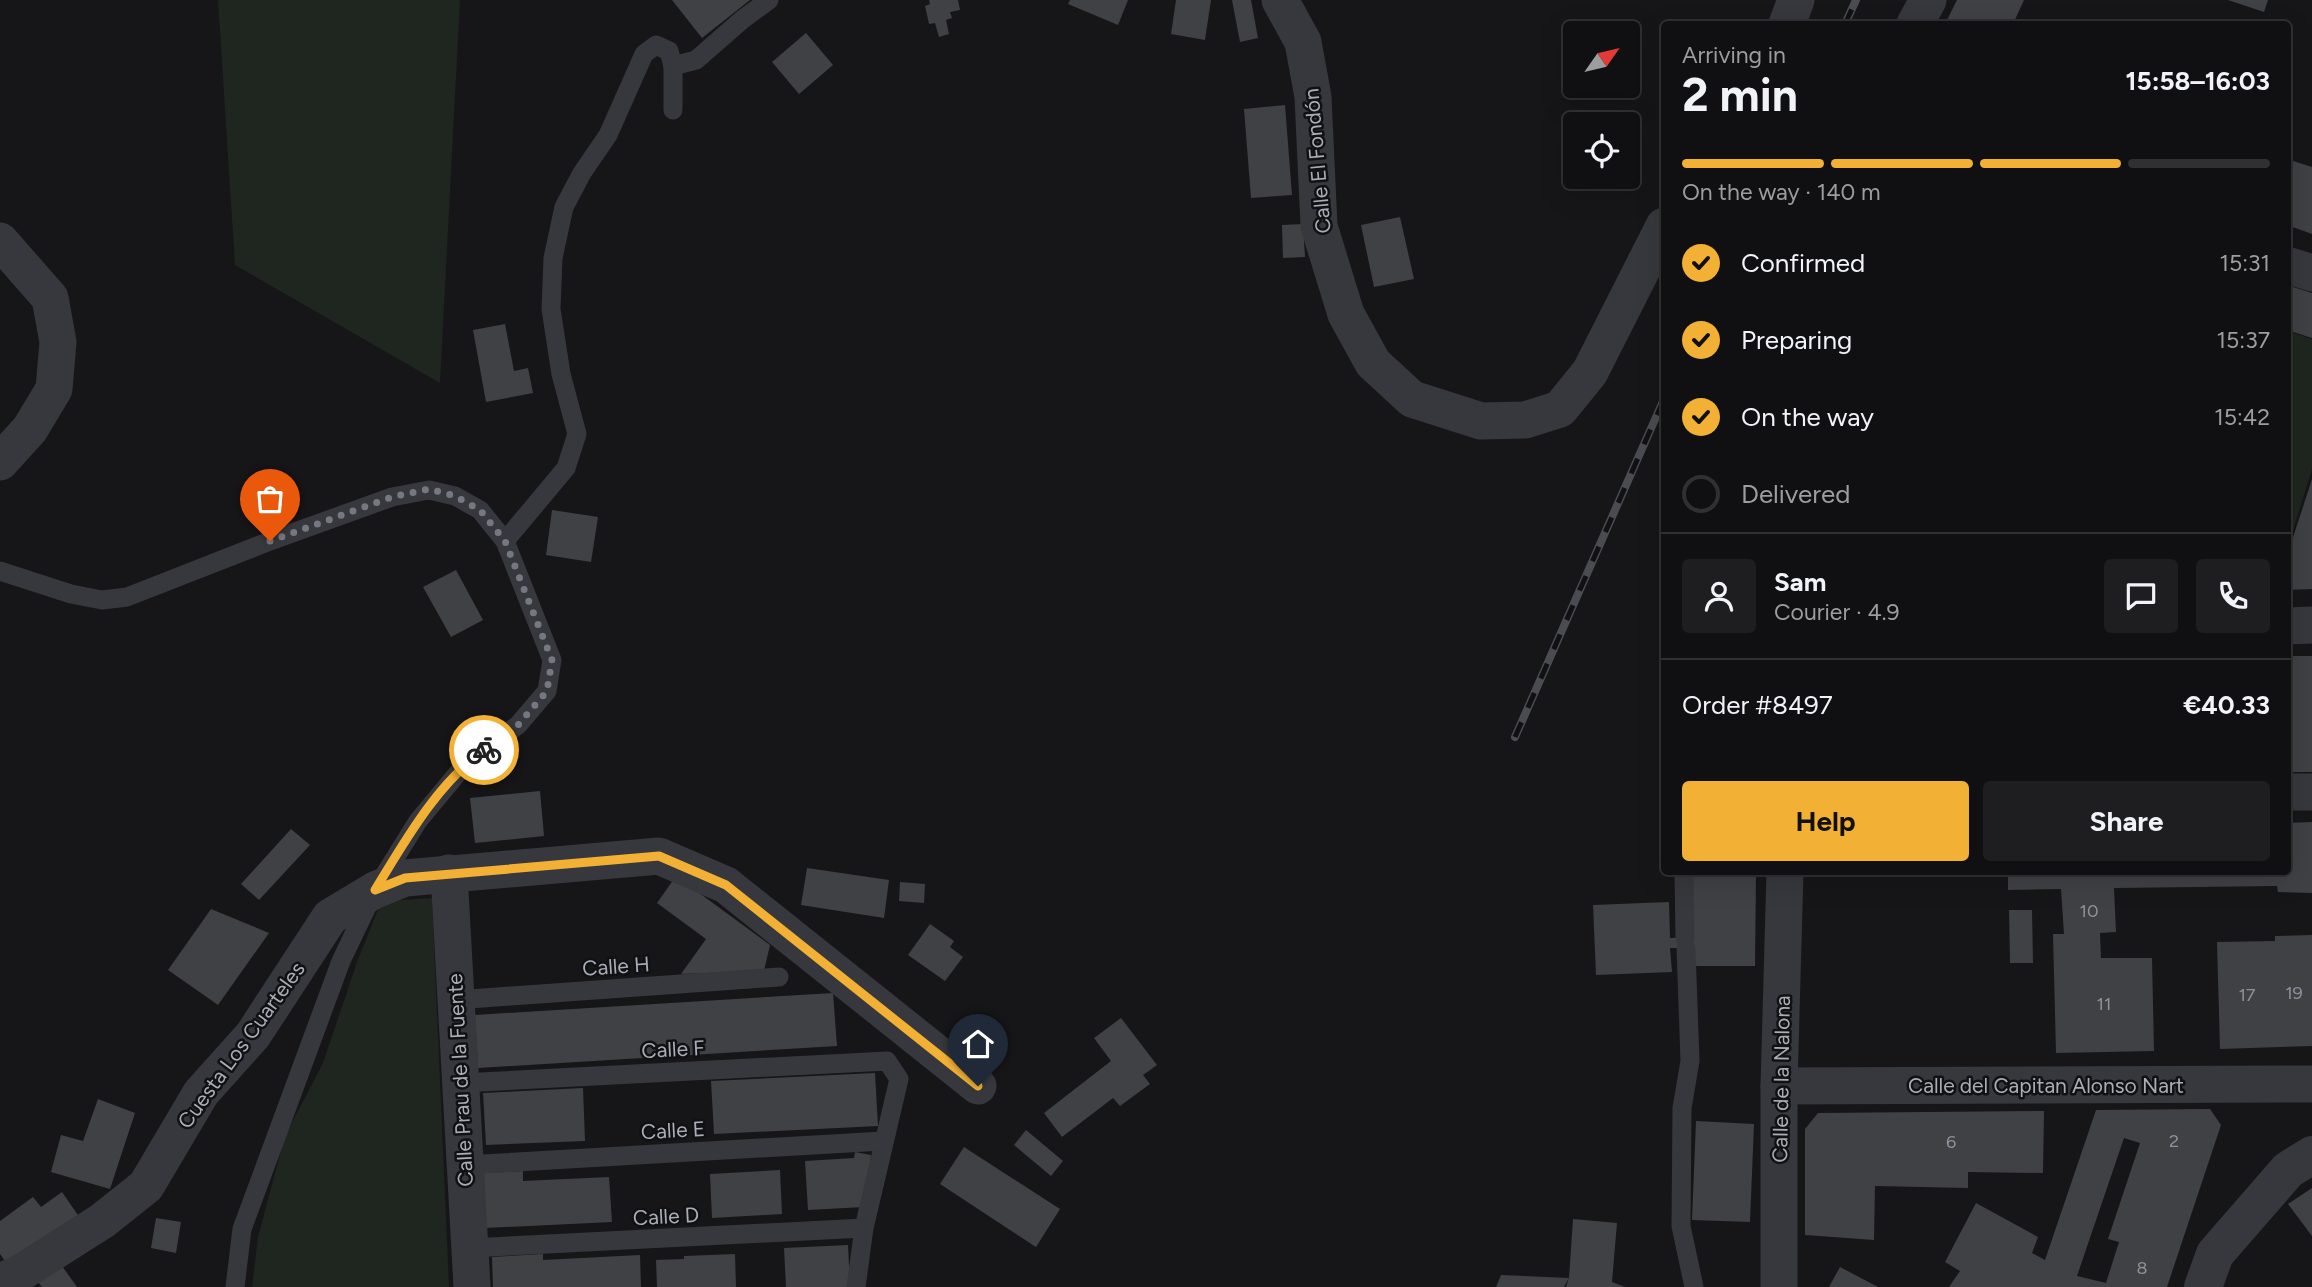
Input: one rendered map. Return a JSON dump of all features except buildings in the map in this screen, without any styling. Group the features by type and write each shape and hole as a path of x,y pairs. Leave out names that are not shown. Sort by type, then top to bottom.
{"street":[{"name":"Calle El Fondón","path":"1280,0 1303,42 1313,97 1319,226 1346,314 1373,363 1412,399 1481,421 1525,420 1560,409 1590,372 1661,232"},
{"path":"1788,21 1796,0"},
{"path":"1917,21 1928,0"},
{"path":"0,241 50,298 58,342 54,389 30,429 0,462"},
{"path":"2291,266 2312,273"},
{"path":"2291,626 2312,625"},
{"path":"2291,792 2312,792"},
{"name":"Cuesta Los Cuarteles","path":"0,1281 17,1275 102,1221 146,1186 201,1093 253,1035 330,916 375,890 405,878 659,856 726,885 978,1086"},
{"name":"Calle Prau de la Fuente","path":"449,873 472,1287"},
{"name":"Calle de la Nalona","path":"1779,1287 1779,1086 1785,875"},
{"name":"Calle del Capitan Alonso Nart","path":"1779,1086 2312,1084"},
{"path":"2203,1287 2215,1254 2288,1170 2312,1156"}],"lane":[{"path":"673,66 696,60 769,0"},
{"path":"505,541 566,468 577,434 561,374 551,309 553,258 564,207 582,173 608,135 644,54 656,45 669,51 673,66 673,110"},
{"path":"0,571 71,594 102,600 127,597 270,541 380,502 429,489 455,496 480,510 505,541 552,660 547,691 518,725 467,762 418,821 375,890 341,961 242,1229 235,1287"},
{"path":"1684,875 1690,1061 1682,1108 1681,1226 1694,1287"},
{"name":"Calle H","path":"455,1000 779,977"},
{"name":"Calle F","path":"461,1083 887,1061 899,1079 883,1141"},
{"path":"856,1287 864,1228 883,1141"},
{"name":"Calle E","path":"465,1165 883,1141"},
{"name":"Calle D","path":"470,1248 864,1228"}],"shaded area":[{"path":"218,0 460,0 440,383 235,265"},
{"path":"2291,332 2312,339 2312,469 2291,537"},
{"path":"432,898 449,1287 252,1287 258,1237 285,1136 323,1063 377,912 387,901"}],"railway":[{"path":"1846,21 1856,0"},
{"path":"1515,737 1661,406"}],"way so far":[{"path":"270,541 392,497 429,489 455,496 480,510 505,541 552,660 547,691 518,725 484,750"}],"route":[{"path":"484,750 467,762 418,821 375,890 405,878 659,856 726,885 978,1086"}]}
